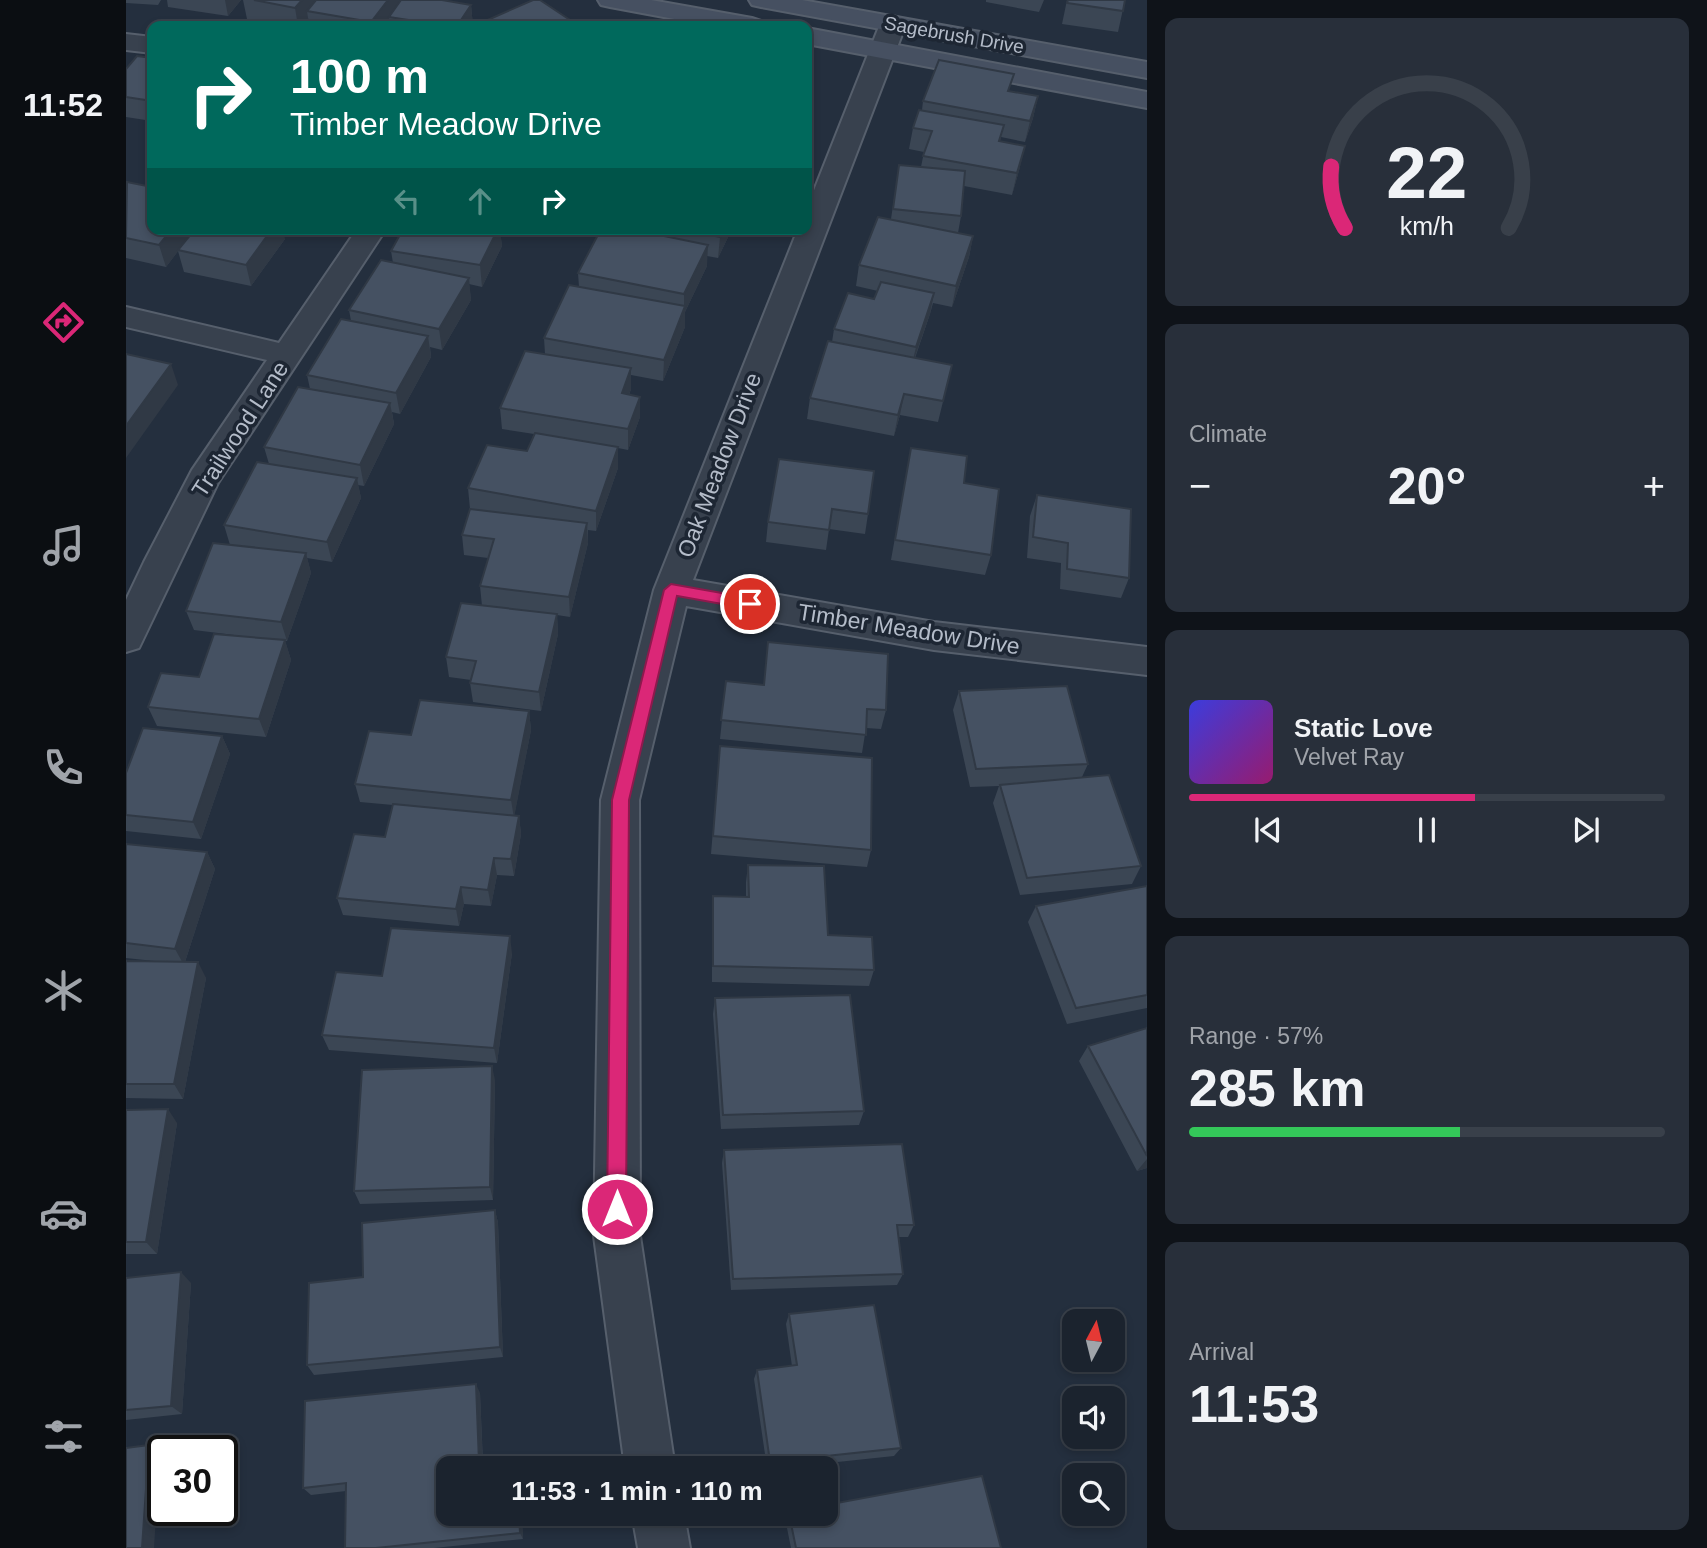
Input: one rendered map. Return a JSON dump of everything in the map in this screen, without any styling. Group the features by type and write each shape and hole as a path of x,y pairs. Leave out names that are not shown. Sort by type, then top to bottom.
{"street":[{"path":"610,0 725,21"},
{"name":"Sagebrush Drive","path":"761,0 887,37 1147,100"},
{"name":"Sagebrush Drive","path":"812,36 887,37 1147,70"},
{"name":"Oak Meadow Drive","path":"812,229 887,37"},
{"path":"126,42 147,44"},
{"name":"Trailwood Lane","path":"126,639 204,478 368,235"},
{"name":"Oak Meadow Drive","path":"648,1456 617,1236 621,800 671,590 810,235"},
{"path":"126,317 288,355"},
{"name":"Timber Meadow Drive","path":"671,590 934,636 1147,661"},
{"path":"660,1526 664,1548"}],"building":[{"path":"254,0 302,0 295,8"},
{"path":"316,0 388,0 372,21 307,11"},
{"path":"401,0 442,0 471,5 460,21 415,21 389,17"},
{"path":"533,0 540,0 572,21 485,21"},
{"path":"1068,0 1125,0 1123,11 1067,3"},
{"path":"137,56 147,57 147,100 126,97 126,69"},
{"path":"939,60 1014,74 1008,91 1038,96 1030,121 923,101"},
{"path":"919,110 1004,125 999,141 1025,146 1017,173 923,156 932,131 913,128"},
{"path":"899,165 965,171 961,216 893,209"},
{"path":"127,182 147,186 147,235 167,235 159,245 126,238"},
{"path":"878,217 973,236 956,286 859,265"},
{"path":"190,235 268,235 246,265 178,250"},
{"path":"400,235 495,235 480,265 391,251"},
{"path":"598,235 659,235 708,245 684,294 578,273"},
{"path":"381,260 469,278 439,329 349,310"},
{"path":"881,282 934,293 916,347 834,329 848,293 874,299"},
{"path":"569,285 685,306 664,360 544,338"},
{"path":"341,319 428,336 396,393 307,375"},
{"path":"828,341 952,365 943,401 904,394 898,415 810,398"},
{"path":"525,351 631,368 622,393 640,397 628,429 500,408"},
{"path":"126,354 171,364 126,426"},
{"path":"298,387 390,403 360,465 264,447"},
{"path":"535,433 618,447 596,511 468,488 487,445 527,451"},
{"path":"911,448 967,456 964,483 999,489 991,555 895,540"},
{"path":"779,459 874,471 868,514 832,509 829,530 768,522"},
{"path":"257,462 357,478 327,542 224,525"},
{"path":"1037,495 1131,509 1129,578 1067,569 1068,543 1033,537"},
{"path":"470,509 587,523 569,597 480,586 494,539 462,535"},
{"path":"213,543 306,553 281,622 186,611"},
{"path":"461,603 557,614 539,692 470,683 476,661 446,657"},
{"path":"214,634 285,640 259,719 148,707 161,673 199,677"},
{"path":"768,642 888,654 886,710 867,709 866,735 721,720 726,681 764,685"},
{"path":"1067,686 1088,764 976,769 959,691"},
{"path":"420,700 529,711 511,800 355,784 369,731 411,735"},
{"path":"143,728 222,736 193,822 126,815 126,773"},
{"path":"720,746 872,758 871,850 713,836"},
{"path":"1109,775 1141,866 1027,878 1000,785"},
{"path":"393,804 519,816 511,859 494,858 488,890 461,887 456,909 337,898 354,834 385,837"},
{"path":"126,844 207,852 175,949 126,943"},
{"path":"748,865 824,866 828,935 872,937 874,970 713,966 713,896 749,897"},
{"path":"1147,886 1147,995 1076,1008 1036,906"},
{"path":"391,928 510,936 494,1048 322,1035 336,972 382,976"},
{"path":"126,961 198,962 174,1084 126,1084"},
{"path":"850,995 864,1111 723,1115 715,998"},
{"path":"1147,1028 1147,1156 1088,1046"},
{"path":"492,1066 490,1187 354,1191 362,1070"},
{"path":"168,1109 146,1242 126,1242 126,1110"},
{"path":"902,1144 914,1225 897,1225 903,1274 733,1279 724,1150"},
{"path":"495,1210 500,1347 307,1365 309,1283 363,1277 362,1223"},
{"path":"181,1272 171,1406 126,1410 126,1278"},
{"path":"874,1305 901,1448 826,1456 769,1456 757,1370 797,1365 789,1314"},
{"path":"476,1384 479,1456 436,1456 436,1526 520,1526 520,1533 376,1548 345,1548 346,1483 303,1488 305,1401"},
{"path":"147,1445 142,1548 126,1548 126,1448"},
{"path":"982,1476 1001,1548 796,1548 791,1526 838,1526 838,1503"}],"route":[{"path":"617,1209 621,800 671,590 750,604"}]}
